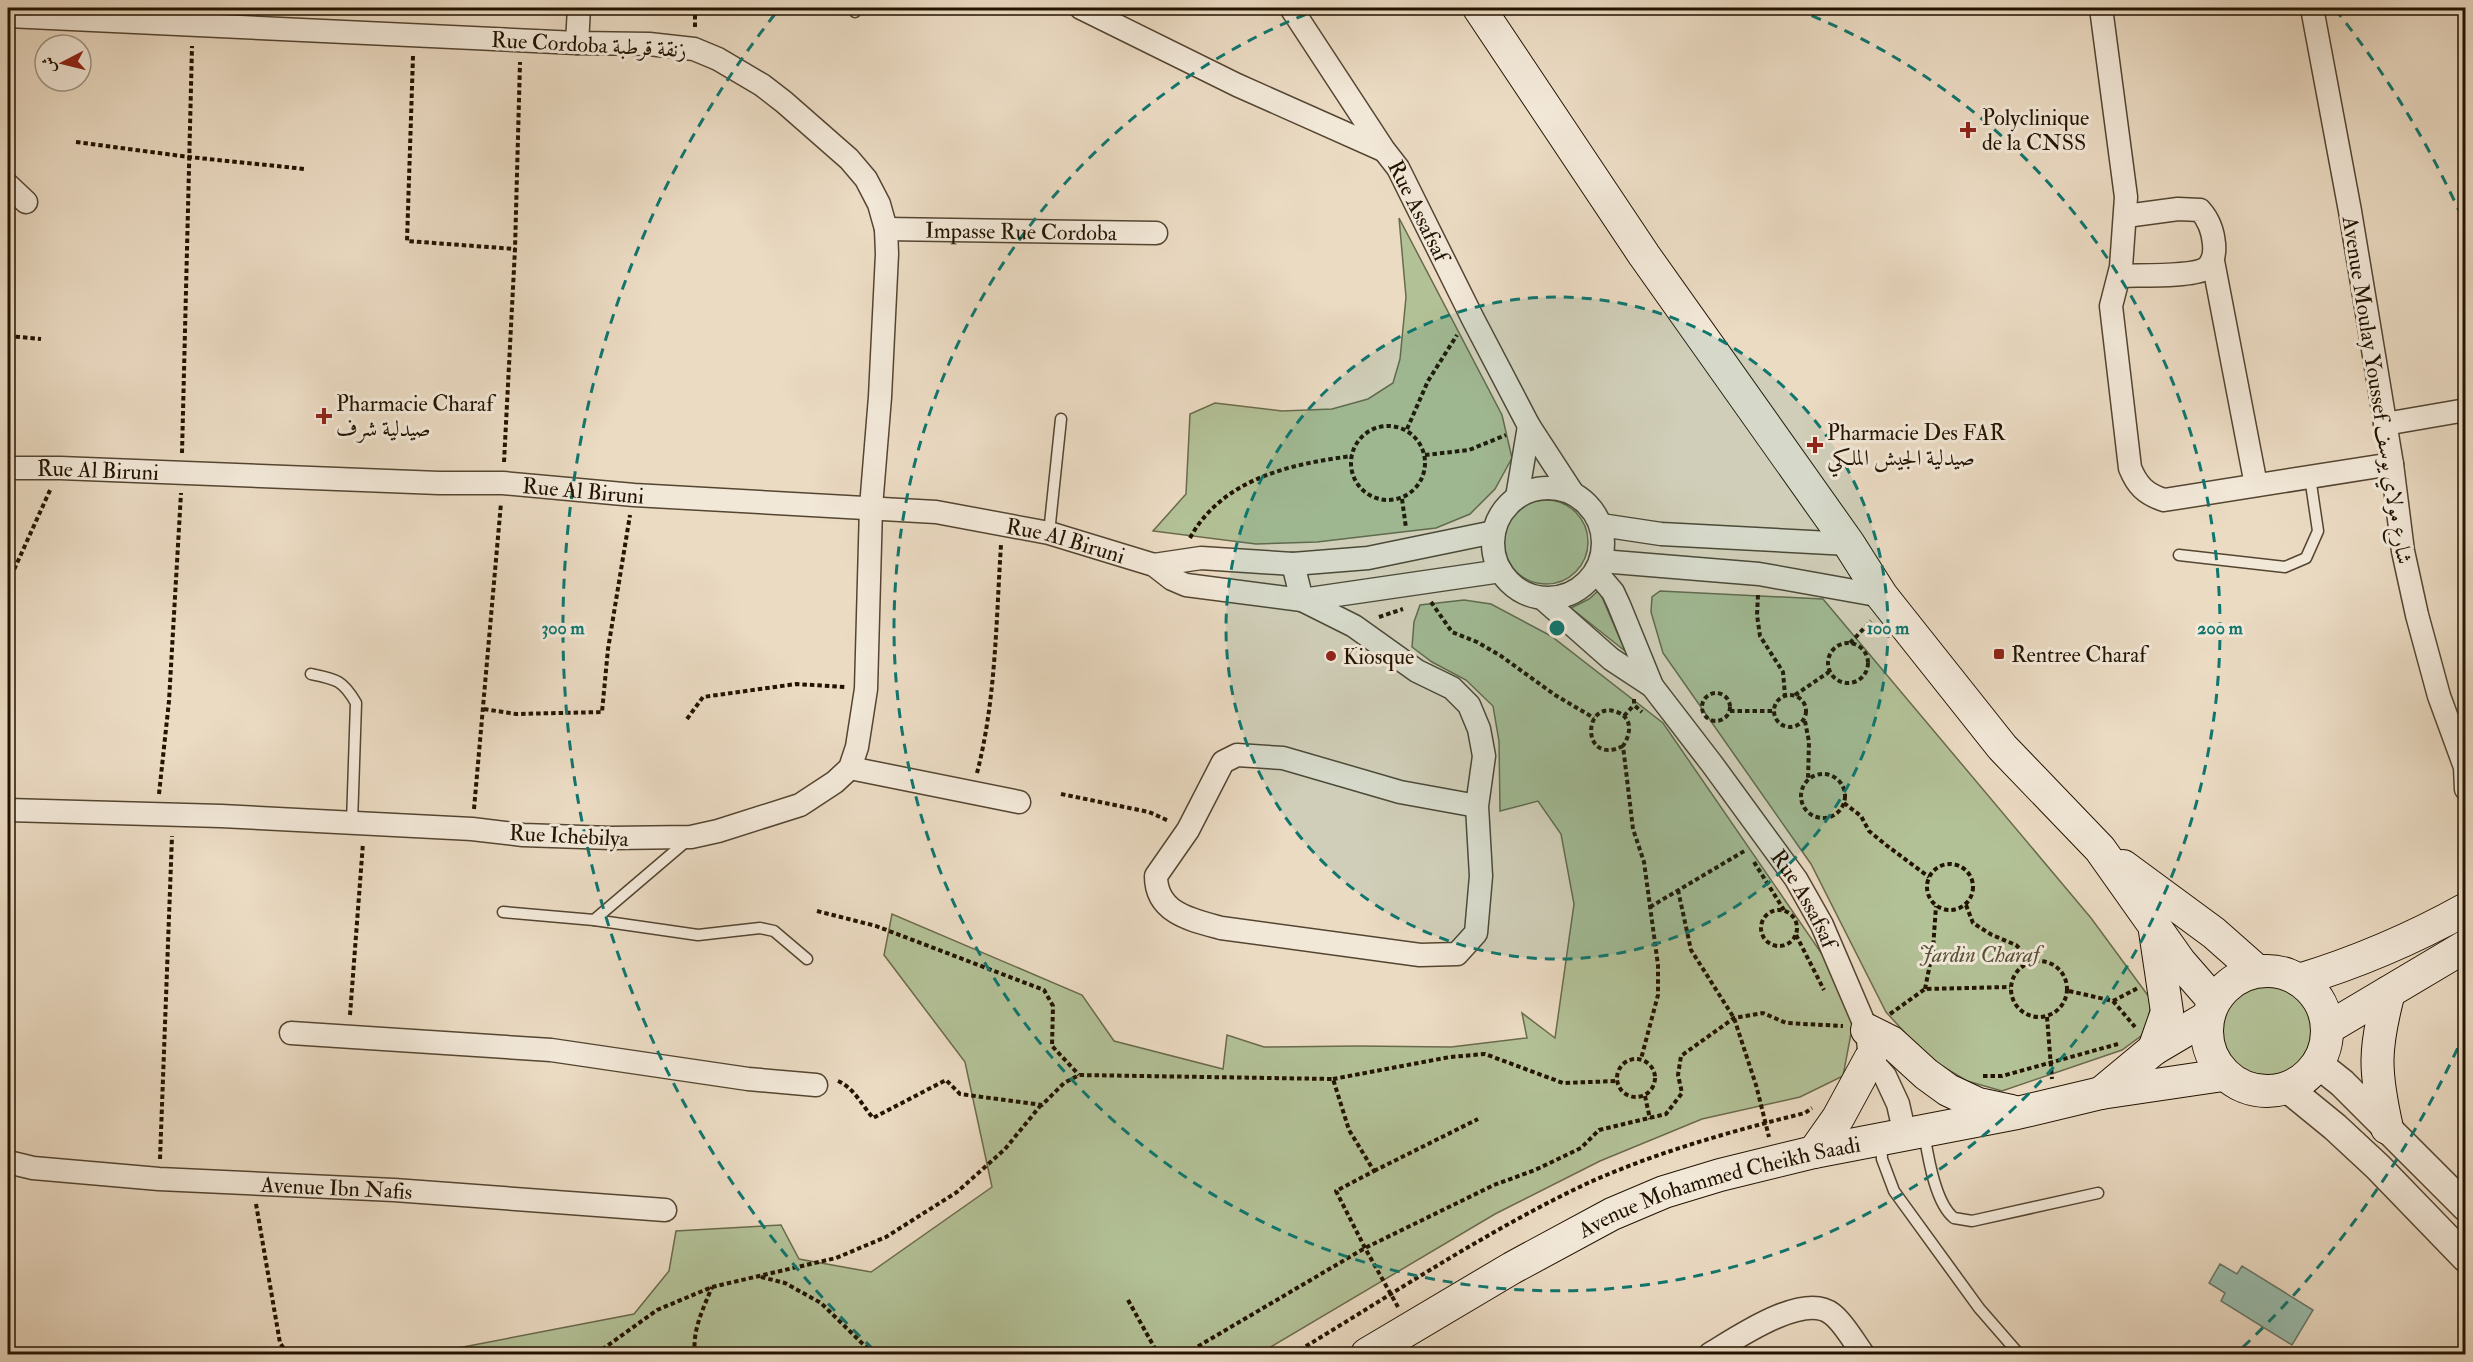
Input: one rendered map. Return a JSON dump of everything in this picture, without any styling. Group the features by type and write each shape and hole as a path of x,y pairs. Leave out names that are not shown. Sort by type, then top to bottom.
{"main road":[{"path":"1479,8 1644,255 1849,544 1882,596 2002,747 2100,849 2211,1009"},
{"path":"2100,849 2214,933 2257,971"},
{"path":"2300,980 2361,960 2432,928 2466,909"},
{"path":"2154,924 2167,1012 2154,1049"},
{"path":"2328,1028 2390,992 2410,977 2466,946"},
{"path":"2257,971 2279,971 2300,980 2319,1000 2328,1028 2325,1047 2318,1064 2298,1084 2286,1088 2252,1090 2223,1075 2210,1053 2206,1031 2211,1009 2232,981 2257,971"},
{"path":"2387,1128 2378,1085 2376,1058 2379,1031 2390,992"},
{"name":"Avenue Mohammed Cheikh Saadi","path":"2101,1094 2154,1049 2211,1009"},
{"path":"1814,1152 1838,1118 1859,1038 1891,1042 1926,1074 1948,1090 1978,1104 2017,1113"},
{"name":"Avenue Mohammed Cheikh Saadi","path":"1366,1354 1512,1268 1612,1214 1664,1192 1814,1152 2017,1113 2101,1094 2223,1075"}],"street":[{"path":"577,43 579,8"},
{"path":"1080,8 1237,85 1384,150"},
{"name":"Rue Assafsaf","path":"1291,8 1398,168 1529,426 1572,492"},
{"path":"2101,8 2124,170 2126,216 2120,276 2111,306 2130,468 2135,481 2152,497 2164,500 2392,464"},
{"name":"Avenue Moulay Youssef شارع مولاي يوسف","path":"2312,8 2350,211 2392,464 2403,551 2417,615 2439,696 2465,767 2466,789"},
{"name":"Rue Cordoba زنقة قرطبة","path":"8,16 178,19 413,35 649,44 694,49 739,70 784,102 849,159 874,192 886,229 887,254 880,397 871,507"},
{"path":"8,185 26,202"},
{"path":"2126,216 2178,209 2200,210 2207,218 2214,248 2213,261 2256,484"},
{"name":"Impasse Rue Cordoba","path":"886,229 1156,233"},
{"path":"2120,276 2185,273 2205,269 2213,261"},
{"path":"2385,424 2466,410"},
{"path":"1517,497 1529,426"},
{"name":"Rue Al Biruni","path":"8,468 182,472 439,483 503,483 634,495 936,512 1049,533 1154,565"},
{"path":"1554,488 1572,492 1589,506 1601,525 1604,543 1598,566 1581,587 1562,596 1542,598 1518,589 1501,571 1494,552 1494,532 1498,518 1517,497 1534,489 1554,488"},
{"path":"871,507 866,688 860,729 850,768 1019,802"},
{"path":"1601,525 1660,534 1849,544"},
{"path":"1154,565 1201,558 1293,564 1368,558 1494,532"},
{"path":"1293,564 1302,600 1354,626 1417,671 1452,688 1469,705 1479,729 1484,756 1477,806 1481,876 1476,933 1457,954 1442,956 1221,928 1181,915 1165,905 1157,892 1156,876 1188,830 1223,762 1237,754 1282,758 1400,792 1477,806"},
{"path":"1154,565 1172,579 1186,585 1302,600 1501,571"},
{"path":"1598,566 1759,574 1882,596"},
{"name":"Rue Assafsaf","path":"1598,566 1619,605 1652,686 1796,879 1822,925 1859,1038 1886,1076 1899,1104 1903,1136"},
{"name":"Rue Assafsaf","path":"1542,598 1611,659 1652,686"},
{"name":"Rue Ichebilya","path":"9,809 472,829 523,835 611,838 691,837 718,831 800,805 835,782 850,768"},
{"path":"291,1033 551,1050 748,1079 816,1084"},
{"path":"2318,1064 2342,1083 2466,1207"},
{"path":"2286,1088 2335,1127 2378,1167 2466,1258"},
{"name":"Avenue Ibn Nafis","path":"8,1162 33,1168 159,1179 394,1190 665,1210"},
{"path":"1710,1354 1757,1326 1812,1307 1833,1314 1863,1354"}],"lane":[{"path":"1049,533 1061,419"},
{"path":"2179,555 2285,567 2307,558 2318,531 2310,477"},
{"path":"311,674 335,679 348,688 356,703 358,824"},
{"path":"594,920 691,837"},
{"path":"503,912 594,920 698,935 760,928 774,931 807,959"},
{"path":"2019,1354 1972,1299 1894,1191 1882,1159 1903,1136 1936,1185 1944,1206 1954,1218 1972,1221 2098,1193"}],"path":[{"path":"159,1179 165,814 182,472 189,157 178,19"},
{"path":"413,35 407,242 515,249"},
{"path":"472,829 503,483 515,249 521,40"},
{"path":"75,142 305,169"},
{"path":"1407,429 1434,371 1459,333 1473,319"},
{"path":"8,336 41,339"},
{"path":"1386,425 1407,429 1422,445 1425,456 1426,466 1419,486 1402,499 1380,501 1361,490 1351,471 1353,450 1366,432 1386,425"},
{"path":"1425,456 1469,450 1529,426"},
{"path":"1178,560 1197,524 1222,499 1253,479 1289,468 1352,456"},
{"path":"8,583 60,468"},
{"path":"484,709 516,714 602,712 608,649 634,495"},
{"path":"1402,499 1408,549"},
{"path":"973,792 984,748 1003,524"},
{"path":"1759,574 1757,615 1760,636 1783,672 1785,695"},
{"path":"1428,582 1430,600 1452,632 1477,642 1501,656 1555,695 1594,718"},
{"path":"1354,626 1408,607"},
{"path":"1850,643 1861,647 1867,655 1869,666 1865,676 1857,682 1846,684 1836,680 1830,672 1828,661 1832,651 1840,645 1850,643"},
{"path":"1795,695 1830,672"},
{"path":"687,719 704,697 796,684 866,688"},
{"path":"1716,692 1725,694 1730,702 1730,711 1725,719 1716,721 1708,719 1702,711 1702,702 1708,694 1716,692"},
{"path":"1804,720 1796,727 1786,727 1777,721 1774,711 1776,702 1785,695 1795,695 1803,700 1807,710 1804,720 1809,742 1808,779 1802,789 1801,800 1806,810 1815,817 1827,818 1837,813 1844,803 1844,792 1839,782 1830,775 1818,774 1808,779"},
{"path":"1624,716 1634,705"},
{"path":"1611,710 1624,716 1630,729 1629,738 1623,746 1614,750 1605,750 1596,745 1591,737 1590,727 1594,718 1601,712 1611,710"},
{"path":"1730,711 1774,711"},
{"path":"1623,746 1633,829 1644,862 1658,965 1658,995 1641,1059"},
{"path":"1061,794 1149,812 1188,830"},
{"path":"1844,803 1861,816 1869,831 1877,838 1929,877"},
{"path":"9,809 11,980"},
{"path":"348,1036 358,824"},
{"path":"1650,907 1746,850"},
{"path":"1944,864 1955,864 1965,868 1972,876 1974,886 1972,897 1965,905 1956,910 1946,910 1936,906 1929,898 1927,887 1929,877 1935,869 1944,864"},
{"path":"1678,890 1691,950 1734,1018 1756,1085 1775,1161"},
{"path":"1965,905 1973,923 2016,945 2032,961"},
{"path":"1925,989 1933,949 1936,906"},
{"path":"1796,935 1790,944 1780,947 1770,944 1763,936 1761,926 1765,916 1774,910 1784,910 1793,915 1798,925 1796,935 1826,996"},
{"path":"818,911 876,926 1044,990 1053,1006 1052,1046 1079,1075"},
{"path":"2032,961 2050,962 2057,967 2064,973 2069,991 2062,1008 2047,1017 2029,1016 2022,1011 2015,1005 2010,987 2017,970 2032,961"},
{"path":"1859,1038 1925,989 2010,987"},
{"path":"2069,991 2113,1001"},
{"path":"1185,1354 1365,1248 1494,1185 1535,1170 1581,1148 1599,1130 1666,1114 1682,1093 1678,1075 1681,1056 1734,1018 1763,1013 1786,1023 1822,1026 1859,1038"},
{"path":"1836,1016 1859,1038"},
{"path":"2047,1017 2054,1105"},
{"path":"596,1354 657,1310 712,1287 836,1258 886,1237 957,1192 1005,1149 1064,1083 1079,1075 1333,1079 1450,1057 1485,1054 1563,1083 1617,1081"},
{"path":"1632,1059 1641,1059 1654,1071 1656,1081 1652,1090 1645,1096 1636,1098 1627,1096 1620,1090 1617,1081 1618,1071 1623,1064 1632,1059"},
{"path":"1333,1079 1349,1130 1374,1171"},
{"path":"816,1084 836,1081 846,1085 873,1118 946,1080 960,1094 1042,1105"},
{"path":"1645,1096 1650,1119"},
{"path":"1410,1328 1336,1191 1478,1119"},
{"path":"253,1184 280,1343 288,1354"},
{"path":"759,1276 785,1283 821,1303 866,1347 870,1354"},
{"path":"695,1354 693,1341 712,1287"},
{"path":"1128,1300 1158,1354"}],"green space":[{"path":"1399,218 1502,415 1512,458 1495,489 1470,514 1436,528 1317,542 1256,544 1153,531 1186,494 1190,414 1215,403 1282,411 1332,409 1368,399 1393,383 1400,359 1406,297"},
{"path":"1546,500 1569,507 1581,519 1588,542 1581,565 1569,577 1546,584 1523,577 1511,565 1504,542 1511,519 1523,507"},
{"path":"1599,590 1625,651 1571,608 1589,599"},
{"name":"Jardin Charaf","path":"1660,591 1823,599 2091,918 2152,1001 2145,1033 2122,1050 2002,1091 1967,1081 1937,1063 1886,1012 1811,864 1663,653 1651,612 1652,597"},
{"path":"1464,600 1491,604 1551,636 1663,723 1824,957 1853,1023 1843,1076 1800,1097 1702,1119 1600,1161 1495,1214 1259,1354 349,1354 458,1348 634,1314 669,1271 676,1231 781,1225 799,1259 871,1272 992,1187 965,1062 884,955 892,914 1082,995 1114,1041 1223,1069 1227,1035 1264,1047 1451,1047 1527,1038 1522,1013 1555,1038 1574,904 1561,834 1538,801 1500,811 1499,741 1493,706 1466,680 1432,662 1412,647 1414,622 1420,605"},
{"path":"2258,982 2276,982 2294,990 2307,1003 2315,1021 2312,1049 2294,1070 2276,1078 2258,1078 2240,1070 2227,1057 2219,1039 2219,1021 2227,1003 2240,990"}],"shaded area":[{"path":"2220,1264 2237,1274 2242,1266 2313,1310 2292,1345 2221,1301 2225,1293 2209,1283"}],"place":[{"name":"Polyclinique de la CNSS","path":"1968,130"},
{"name":"Pharmacie Charaf صيدلية شرف","path":"324,416"},
{"name":"Pharmacie Des FAR صيدلية الجيش الملكي","path":"1815,445"},
{"name":"Rentree Charaf","path":"1999,654"},
{"name":"Kiosque","path":"1331,656"}]}
